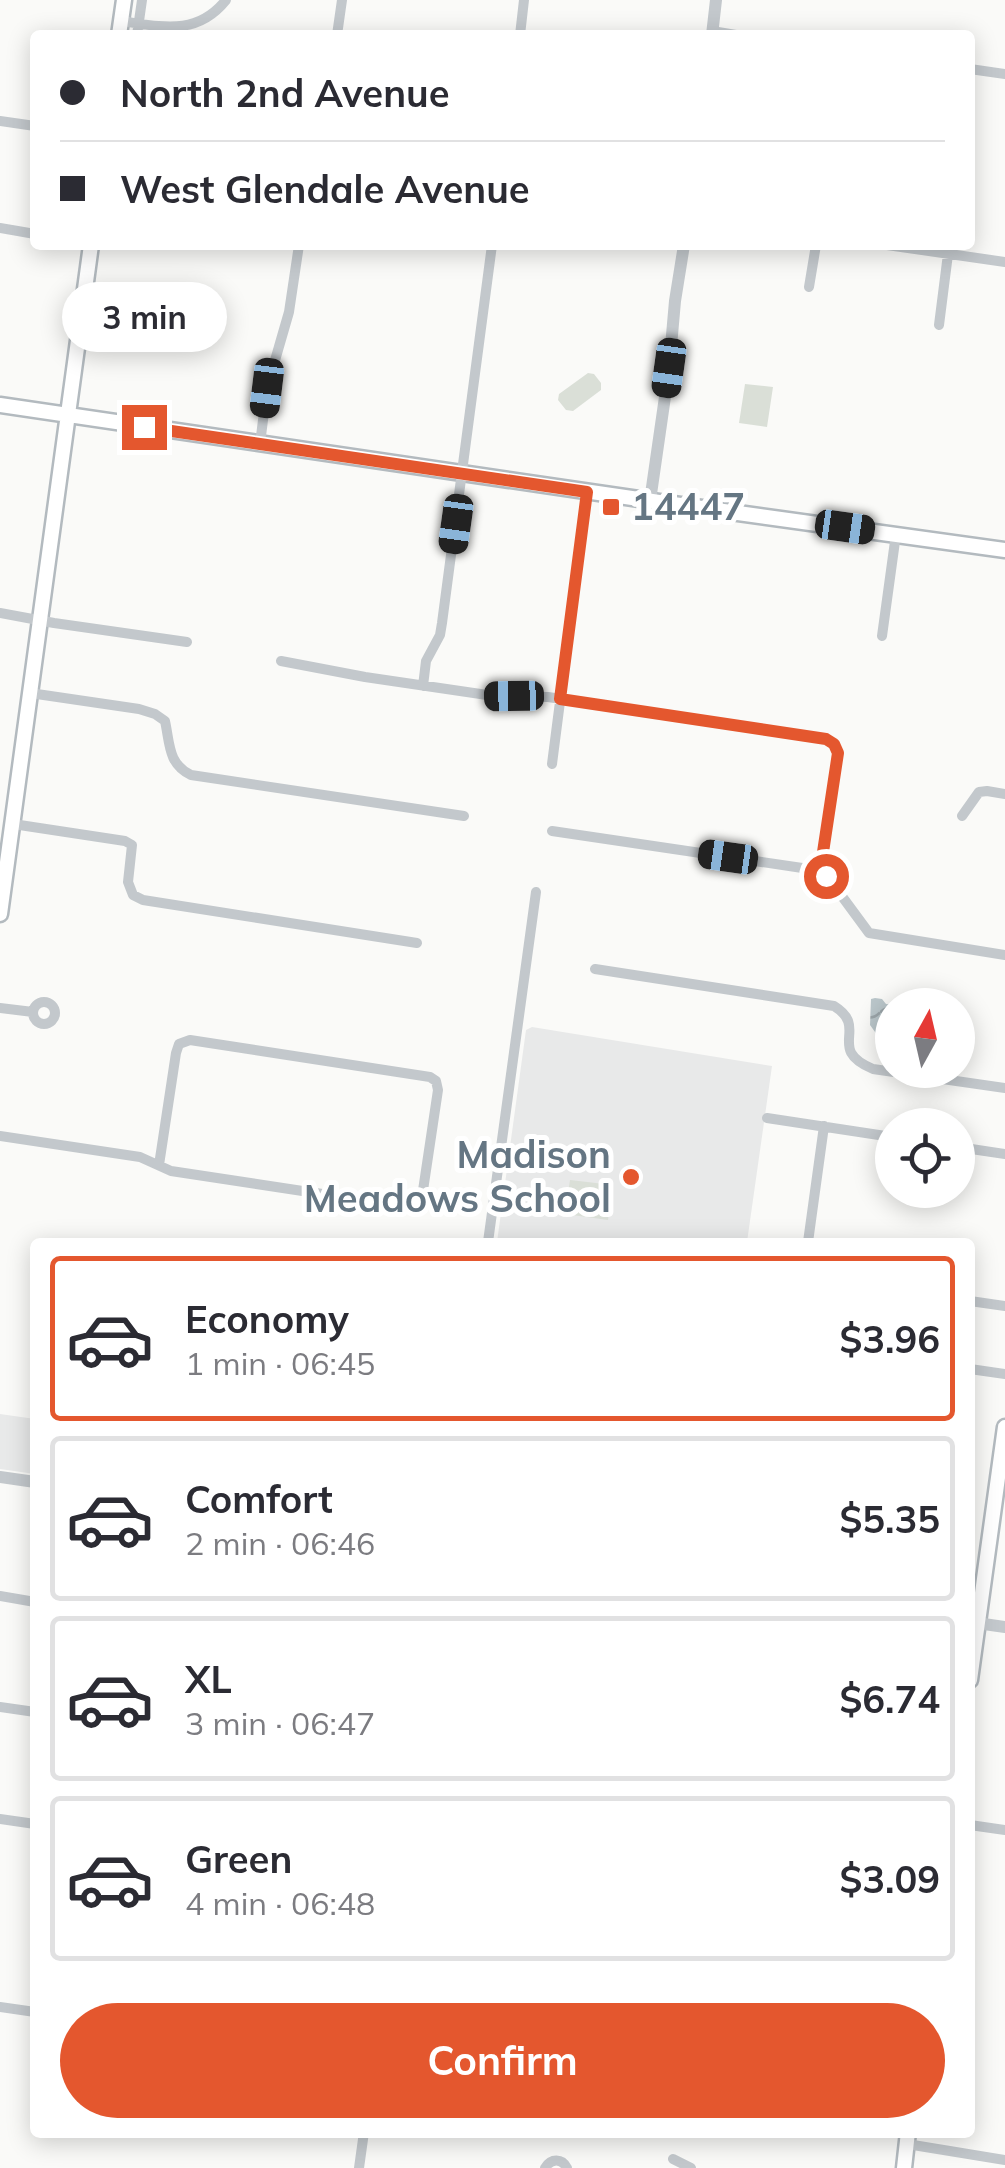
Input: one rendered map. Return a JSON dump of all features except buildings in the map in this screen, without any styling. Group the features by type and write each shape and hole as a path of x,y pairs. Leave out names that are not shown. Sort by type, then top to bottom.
{"main road":[{"path":"120,28 124,0"},
{"path":"0,914 90,250"},
{"path":"0,405 1005,550"},
{"path":"975,1617 1005,1427"},
{"path":"904,2168 907,2138"}],"street":[{"path":"138,29 142,0"},
{"path":"120,28 197,23 213,16 226,0"},
{"path":"338,30 342,0"},
{"path":"521,30 524,0"},
{"path":"712,30 716,0"},
{"path":"213,16 220,30"},
{"path":"975,70 1005,74"},
{"path":"0,120 30,125"},
{"path":"0,228 30,233"},
{"path":"260,444 267,388 289,312 298,250"},
{"path":"423,686 426,660 442,623 491,250"},
{"path":"650,501 683,250"},
{"path":"810,287 815,250"},
{"path":"920,250 1005,262"},
{"path":"939,325 948,254"},
{"path":"552,764 587,492"},
{"path":"882,636 896,534"},
{"path":"0,612 186,642"},
{"path":"281,661 423,686 494,696 534,695 826,739 838,753 820,872"},
{"path":"30,693 155,714 165,721 173,761 191,776 464,816"},
{"path":"962,816 979,792 1005,794"},
{"path":"13,824 132,845 128,882 132,894 143,900 417,943"},
{"path":"552,832 820,872 831,881 869,934 1005,955"},
{"path":"489,1238 536,892"},
{"path":"595,969 834,1006 847,1017 849,1052 862,1064 873,1069 1005,1088"},
{"path":"0,1008 33,1012"},
{"path":"0,1136 140,1157 171,1171 408,1207 422,1198 438,1090 436,1081 190,1040 180,1044 176,1053 159,1164"},
{"path":"767,1118 875,1134"},
{"path":"809,1238 824,1126"},
{"path":"975,1150 1005,1154"},
{"path":"975,1302 1005,1306"},
{"path":"975,1370 1005,1374"},
{"path":"0,1477 30,1481"},
{"path":"0,1596 30,1601"},
{"path":"975,1623 1005,1627"},
{"path":"0,1707 30,1711"},
{"path":"0,1819 30,1823"},
{"path":"975,1826 1005,1830"},
{"path":"0,2007 30,2011"},
{"path":"359,2168 363,2138"},
{"path":"907,2138 1005,2160"},
{"path":"673,2159 691,2168"},
{"path":"546,2168 556,2160 567,2168"}],"shaded area":[{"path":"588,373 601,383 601,390 573,411 566,410 558,400 559,394"},
{"path":"745,384 773,387 767,427 739,423"},
{"name":"Madison Meadows School","path":"532,1027 772,1066 748,1238 498,1238 526,1030"},
{"path":"570,1180 613,1185 608,1220 565,1214"},
{"path":"0,1414 30,1418 30,1473 0,1469"}],"water":[{"path":"875,998 875,1032 870,1025 871,999"}],"place":[{"name":"14447","path":"611,507"},
{"name":"Madison Meadows School","path":"631,1177"}],"route":[{"path":"144,427 587,492 560,699 826,739 834,744 838,753 820,872 826,876"}]}
